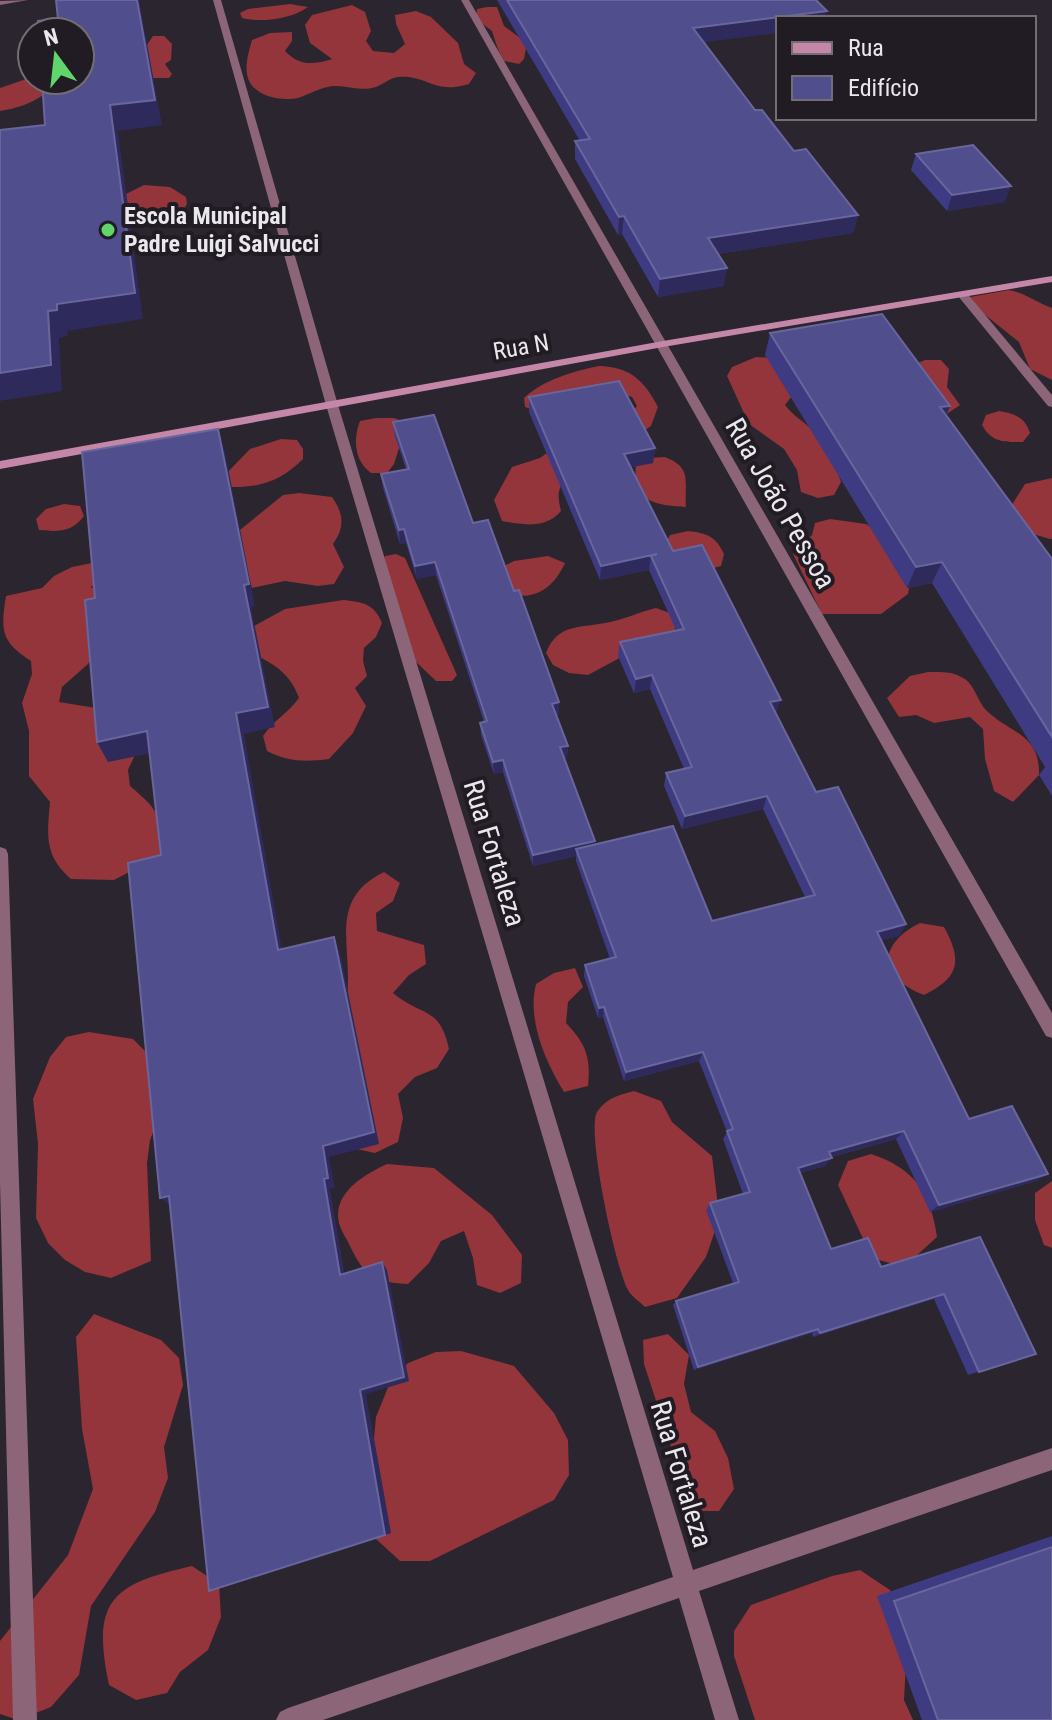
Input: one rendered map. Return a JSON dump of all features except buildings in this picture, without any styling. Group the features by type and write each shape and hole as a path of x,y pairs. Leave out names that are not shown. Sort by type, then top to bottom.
{"street":[{"path":"0,3 24,0"},
{"name":"Rua Fortaleza","path":"217,0 332,405 727,1720"},
{"name":"Rua João Pessoa","path":"465,0 1052,1030"},
{"name":"Rua N","path":"0,465 663,344 1052,279"},
{"path":"962,294 1052,403"},
{"path":"0,854 25,1720"},
{"path":"288,1720 688,1586 1052,1459"}],"shaded area":[{"path":"290,4 308,7 285,17 267,20 242,18 240,13 248,9"},
{"path":"352,5 365,12 371,31 366,41 373,51 394,53 405,44 395,15 416,11 431,17 458,43 464,64 476,73 469,84 457,87 398,77 376,87 333,86 291,99 268,96 253,86 247,73 252,40 270,33 292,32 292,41 285,51 290,56 307,63 332,59 310,43 305,25 312,15"},
{"path":"497,7 504,26 527,43 524,59 519,64 504,61 492,31 476,19 477,9"},
{"path":"153,36 164,36 172,44 171,60 165,64 172,74 169,78 149,78 146,46"},
{"path":"16,82 16,96 40,96 16,108 0,111 0,88"},
{"path":"144,185 170,187 186,197 187,204 178,218 146,219 125,214 124,195"},
{"path":"1009,290 1052,308 1052,380 1030,369 1019,342 979,310 970,297"},
{"path":"756,357 773,358 798,388 785,405 813,431 830,455 841,482 834,495 818,498 801,492 797,470 784,449 749,424 727,376 732,367"},
{"path":"925,360 941,360 949,369 947,387 960,405 941,418 913,365"},
{"path":"599,366 628,372 641,382 658,407 651,426 641,433 621,423 637,406 632,397 619,395 551,410 525,407 524,398 549,381"},
{"path":"999,411 1015,415 1025,423 1030,433 1023,442 999,440 986,431 982,425 986,415"},
{"path":"394,418 407,423 394,464 387,473 371,473 361,462 356,449 360,421"},
{"path":"281,439 297,440 303,449 303,459 287,473 269,482 229,487 222,478 250,449"},
{"path":"551,450 570,475 559,491 561,511 541,523 502,521 494,500 512,467 540,458"},
{"path":"665,457 683,471 686,507 656,503 642,494 638,487 636,464 648,458"},
{"path":"1052,478 1050,539 1033,534 1011,514 1013,503 1025,484"},
{"path":"299,493 332,497 336,503 341,526 333,544 344,567 334,584 318,586 285,581 252,588 235,534 283,495"},
{"path":"64,504 80,506 84,516 64,530 39,530 36,519 46,509"},
{"path":"830,519 866,524 880,533 910,581 908,594 881,614 822,614 793,554 812,535 815,523"},
{"path":"688,531 705,534 718,543 724,554 721,566 699,572 664,546 670,535"},
{"path":"396,554 405,558 457,675 452,681 436,681 413,659 383,564 385,556"},
{"path":"548,556 565,563 555,580 534,594 505,593 500,568 514,561"},
{"path":"107,560 118,577 90,587 104,590 115,623 88,664 62,687 59,702 96,708 135,755 128,770 130,786 154,809 157,816 160,856 114,880 71,879 56,862 49,844 50,802 29,776 29,731 22,703 32,674 31,661 14,648 5,635 4,608 6,596 42,588 54,576 72,567"},
{"path":"343,600 367,605 382,623 376,637 364,648 367,676 355,688 366,706 353,733 329,759 297,760 267,751 263,736 299,698 278,668 246,651 252,627 285,609"},
{"path":"656,608 673,614 677,641 627,654 588,675 569,673 553,665 546,653 556,637 570,629 612,622"},
{"path":"928,672 961,676 986,710 1022,736 1035,750 1039,775 1013,802 994,791 985,759 983,729 970,717 934,723 916,715 899,717 887,698 910,676"},
{"path":"384,872 400,883 393,901 376,913 377,931 424,945 426,964 409,975 393,993 441,1025 449,1049 437,1068 415,1077 398,1094 403,1118 398,1142 375,1153 352,1148 346,926 355,896 366,883"},
{"path":"920,923 944,927 955,959 951,975 945,982 924,995 898,980 891,971 889,961 896,941"},
{"path":"575,968 583,987 568,1002 566,1023 586,1052 588,1086 564,1092 540,1040 534,998 536,984 554,973"},
{"path":"89,1032 133,1039 148,1054 159,1117 150,1140 147,1163 151,1261 111,1278 85,1272 65,1260 48,1243 36,1218 38,1144 33,1099 50,1057 66,1037"},
{"path":"634,1091 661,1101 672,1122 712,1156 718,1206 715,1231 706,1257 677,1298 645,1307 629,1292 623,1277 604,1201 596,1145 597,1112 609,1100"},
{"path":"871,1154 909,1175 918,1184 930,1207 937,1237 904,1267 872,1258 838,1185 848,1161"},
{"path":"387,1164 434,1168 492,1215 522,1255 521,1283 500,1293 477,1285 473,1258 464,1231 441,1241 429,1263 408,1284 386,1282 366,1271 341,1229 338,1212 340,1203 352,1186"},
{"path":"1052,1181 1052,1248 1044,1245 1035,1220 1035,1193"},
{"path":"94,1314 161,1340 179,1358 183,1385 164,1447 168,1478 155,1512 91,1606 79,1675 51,1707 18,1720 0,1714 0,1641 68,1555 93,1489 82,1429 76,1337"},
{"path":"668,1334 689,1355 684,1384 691,1412 715,1431 728,1458 734,1489 719,1511 692,1511 644,1364 643,1340"},
{"path":"461,1351 514,1366 554,1413 568,1440 569,1475 554,1500 430,1561 400,1561 376,1539 381,1506 373,1448 376,1417 389,1385 408,1363 436,1352"},
{"path":"192,1566 219,1584 221,1617 208,1650 180,1672 167,1693 136,1700 109,1685 103,1633 106,1615 114,1600 126,1589 143,1580"},
{"path":"860,1570 890,1590 906,1663 904,1700 913,1720 755,1720 734,1656 734,1631 751,1605 832,1576"}],"place":[{"name":"Escola Municipal Padre Luigi Salvucci","path":"108,230"}]}
